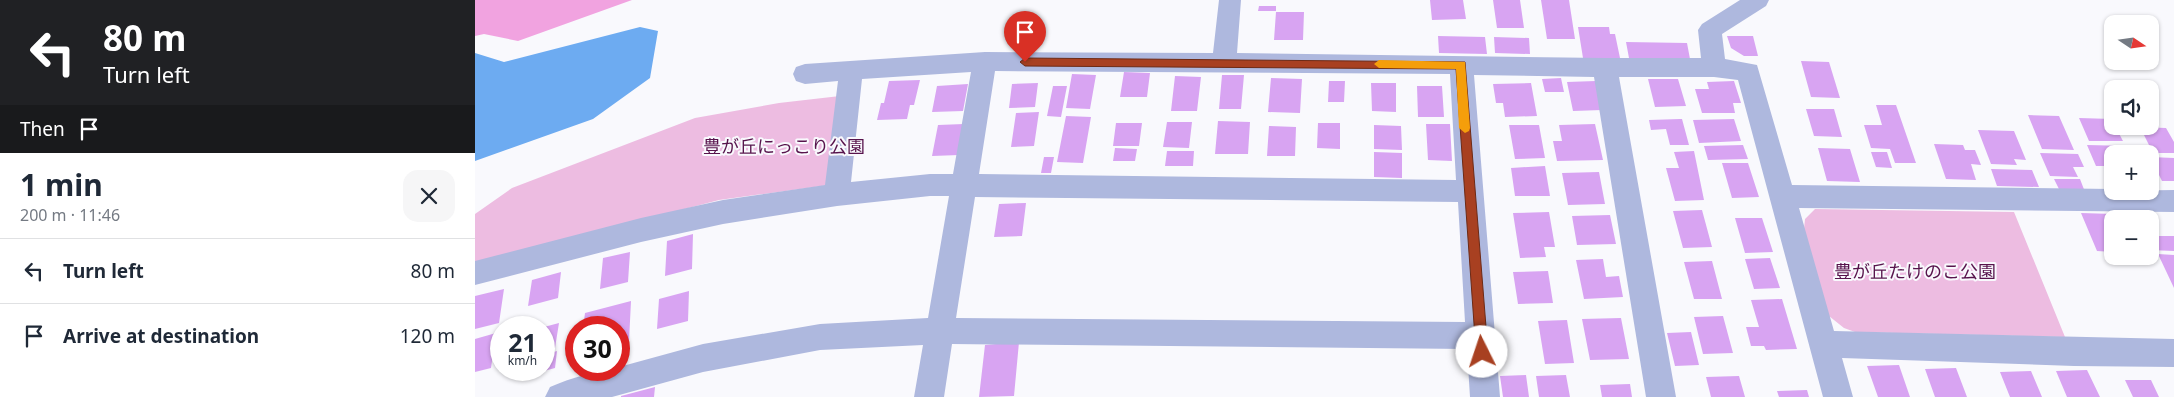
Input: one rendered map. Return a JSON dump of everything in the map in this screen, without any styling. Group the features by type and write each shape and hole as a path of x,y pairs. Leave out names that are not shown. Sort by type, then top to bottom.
{"street":[{"path":"1224,63 1230,0"},
{"path":"1714,67 1710,30 1758,0"},
{"path":"929,397 966,186 985,61"},
{"path":"805,74 985,61 1605,68 1714,67 1748,72 1838,397"},
{"path":"1461,65 1485,397"},
{"path":"1605,68 1661,397"},
{"path":"837,195 851,72"},
{"path":"475,273 641,230 723,212 837,195 930,185 1469,191"},
{"path":"1783,196 2174,201"},
{"path":"560,397 703,358 820,337 941,330 1481,336"},
{"path":"1823,344 2174,353"}],"green space":[{"name":"豊が丘にっこり公園","path":"840,96 829,185 719,200 475,264 475,214 512,188 695,118 779,103"},
{"name":"豊が丘たけのこ公園","path":"1815,209 2014,212 2065,337 1855,332 1844,328 1829,316 1804,229 1805,219"}],"shaded area":[{"path":"475,0 632,0 518,41 484,34 475,36"}],"water":[{"path":"640,27 658,31 650,78 593,119 475,161 475,53 504,62"}],"building":[{"path":"1430,0 1463,0 1466,19 1432,20"},
{"path":"1493,0 1520,0 1524,28 1497,28"},
{"path":"1541,0 1569,0 1575,39 1547,39"},
{"path":"1259,6 1276,6 1276,11 1258,11"},
{"path":"1276,12 1304,12 1303,40 1274,40"},
{"path":"1578,27 1609,27 1610,34 1615,34 1620,58 1583,58"},
{"path":"1438,36 1485,37 1487,54 1439,53"},
{"path":"1727,36 1753,36 1758,56 1744,56 1731,48"},
{"path":"1494,37 1529,38 1530,54 1495,53"},
{"path":"1626,42 1687,43 1690,59 1629,58"},
{"path":"1801,61 1829,62 1840,98 1811,97"},
{"path":"1124,72 1150,73 1147,97 1120,97"},
{"path":"1072,74 1096,75 1090,109 1066,108"},
{"path":"1222,75 1244,75 1241,109 1219,109"},
{"path":"1175,76 1201,77 1197,111 1171,111"},
{"path":"1271,78 1302,79 1300,113 1268,112"},
{"path":"1561,78 1564,92 1545,92 1542,79"},
{"path":"1648,79 1678,79 1686,106 1655,107"},
{"path":"920,80 914,105 910,105 907,119 877,120 881,103 884,103 889,81"},
{"path":"1329,81 1345,81 1344,102 1328,102"},
{"path":"1596,81 1602,110 1573,111 1567,82"},
{"path":"1734,81 1741,103 1733,103 1735,113 1702,113 1695,89 1709,89 1707,82"},
{"path":"1038,83 1035,107 1009,108 1012,84"},
{"path":"1371,83 1396,83 1396,112 1372,111"},
{"path":"1531,83 1537,116 1505,117 1503,103 1496,103 1493,84"},
{"path":"968,84 963,111 932,112 937,86"},
{"path":"1053,86 1067,86 1061,117 1047,116"},
{"path":"1417,86 1442,86 1444,117 1418,117"},
{"path":"1876,105 1896,105 1916,163 1895,163 1890,149 1871,148 1864,125 1882,125"},
{"path":"1806,109 1834,109 1842,137 1814,136"},
{"path":"1039,112 1034,146 1011,147 1016,113"},
{"path":"2028,115 2059,116 2074,150 2042,149"},
{"path":"1066,116 1091,117 1083,163 1057,162"},
{"path":"2079,118 2104,119 2104,135 2120,135 2123,141 2089,141"},
{"path":"1682,119 1689,145 1670,145 1666,129 1651,130 1649,120"},
{"path":"1734,119 1741,141 1699,143 1693,120"},
{"path":"1218,121 1250,122 1248,154 1215,154"},
{"path":"1167,122 1192,122 1189,148 1163,147"},
{"path":"1116,123 1142,123 1139,146 1113,146"},
{"path":"1318,123 1340,123 1340,149 1317,148"},
{"path":"964,124 959,155 932,156 938,125"},
{"path":"1426,124 1450,124 1452,161 1428,160"},
{"path":"1595,124 1603,160 1557,161 1553,141 1562,141 1559,125"},
{"path":"1374,125 1401,126 1402,150 1374,149"},
{"path":"1509,125 1539,125 1545,158 1515,159"},
{"path":"1269,126 1296,127 1295,156 1267,156"},
{"path":"2159,128 2166,128 2174,142 2174,153 2159,153 2159,145 2149,145 2144,135 2159,135"},
{"path":"1978,130 2014,131 2026,160 2014,159 2017,165 1991,164"},
{"path":"1934,144 1963,145 1965,150 1975,150 1981,165 1971,164 1976,180 1946,179"},
{"path":"1743,145 1748,159 1708,160 1704,146"},
{"path":"2087,145 2104,145 2104,166 2096,166"},
{"path":"1115,148 1137,149 1135,161 1113,161"},
{"path":"1818,148 1850,149 1860,182 1827,181"},
{"path":"1167,151 1194,151 1193,166 1165,166"},
{"path":"1694,151 1704,200 1675,201 1666,168 1679,168 1674,152"},
{"path":"1374,152 1402,153 1402,178 1374,177"},
{"path":"1871,152 1887,152 1892,168 1876,167"},
{"path":"2040,153 2078,154 2084,167 2073,167 2078,177 2050,176"},
{"path":"1044,157 1054,157 1051,173 1041,173"},
{"path":"2159,157 2174,158 2174,181 2162,181 2159,175"},
{"path":"1722,163 1748,163 1759,197 1732,198"},
{"path":"1545,166 1550,196 1515,196 1511,168"},
{"path":"1991,169 2032,170 2039,187 1997,186"},
{"path":"1599,172 1605,204 1568,205 1562,173"},
{"path":"2054,179 2080,179 2085,192 2060,191"},
{"path":"1026,203 1022,236 994,237 999,204"},
{"path":"1702,210 1712,247 1683,248 1673,211"},
{"path":"1549,212 1555,247 1544,247 1546,257 1520,258 1513,213"},
{"path":"2081,213 2104,214 2104,251 2097,251"},
{"path":"1610,215 1616,244 1577,245 1572,216"},
{"path":"1735,218 1762,218 1773,252 1745,253"},
{"path":"693,234 692,269 665,276 667,241"},
{"path":"2159,236 2174,236 2174,251 2159,250"},
{"path":"630,252 628,282 600,289 603,258"},
{"path":"2159,254 2174,255 2174,288 2159,256"},
{"path":"1770,258 1780,288 1754,289 1745,259"},
{"path":"1603,259 1606,277 1619,276 1623,297 1584,299 1576,260"},
{"path":"1712,261 1722,299 1694,299 1684,262"},
{"path":"1548,271 1553,303 1518,304 1513,272"},
{"path":"561,272 558,298 528,306 532,280"},
{"path":"504,289 500,316 490,316 490,325 475,329 475,296"},
{"path":"689,291 688,321 657,329 659,299"},
{"path":"1782,299 1797,349 1766,350 1764,346 1751,346 1746,327 1759,327 1751,300"},
{"path":"631,301 630,321 630,316 585,316 585,313"},
{"path":"1723,316 1733,353 1703,354 1694,317"},
{"path":"1621,318 1629,359 1590,360 1582,319"},
{"path":"1567,320 1574,363 1545,364 1538,321"},
{"path":"559,323 555,348 555,324"},
{"path":"1691,332 1699,365 1675,366 1667,333"},
{"path":"490,335 490,368 475,372 475,339"},
{"path":"1019,342 1014,396 979,397 985,345"},
{"path":"557,351 555,368 555,352"},
{"path":"1899,365 1910,397 1878,397 1867,366"},
{"path":"1956,368 1967,397 1935,397 1925,369"},
{"path":"2087,370 2100,397 2067,397 2056,371"},
{"path":"2031,371 2042,397 2010,397 2000,372"},
{"path":"1526,375 1529,397 1503,397 1500,376"},
{"path":"1566,375 1570,397 1539,397 1536,376"},
{"path":"1739,376 1745,397 1711,397 1706,377"},
{"path":"2125,380 2151,380 2159,397 2133,397"},
{"path":"1630,384 1632,397 1602,397 1600,385"},
{"path":"655,387 654,397 621,397 621,396"},
{"path":"1807,390 1809,397 1779,397 1777,391"}],"slow traffic":[{"path":"1379,64 1461,65 1465,128"}],"route":[{"path":"1025,62 1461,65 1482,352"}]}
